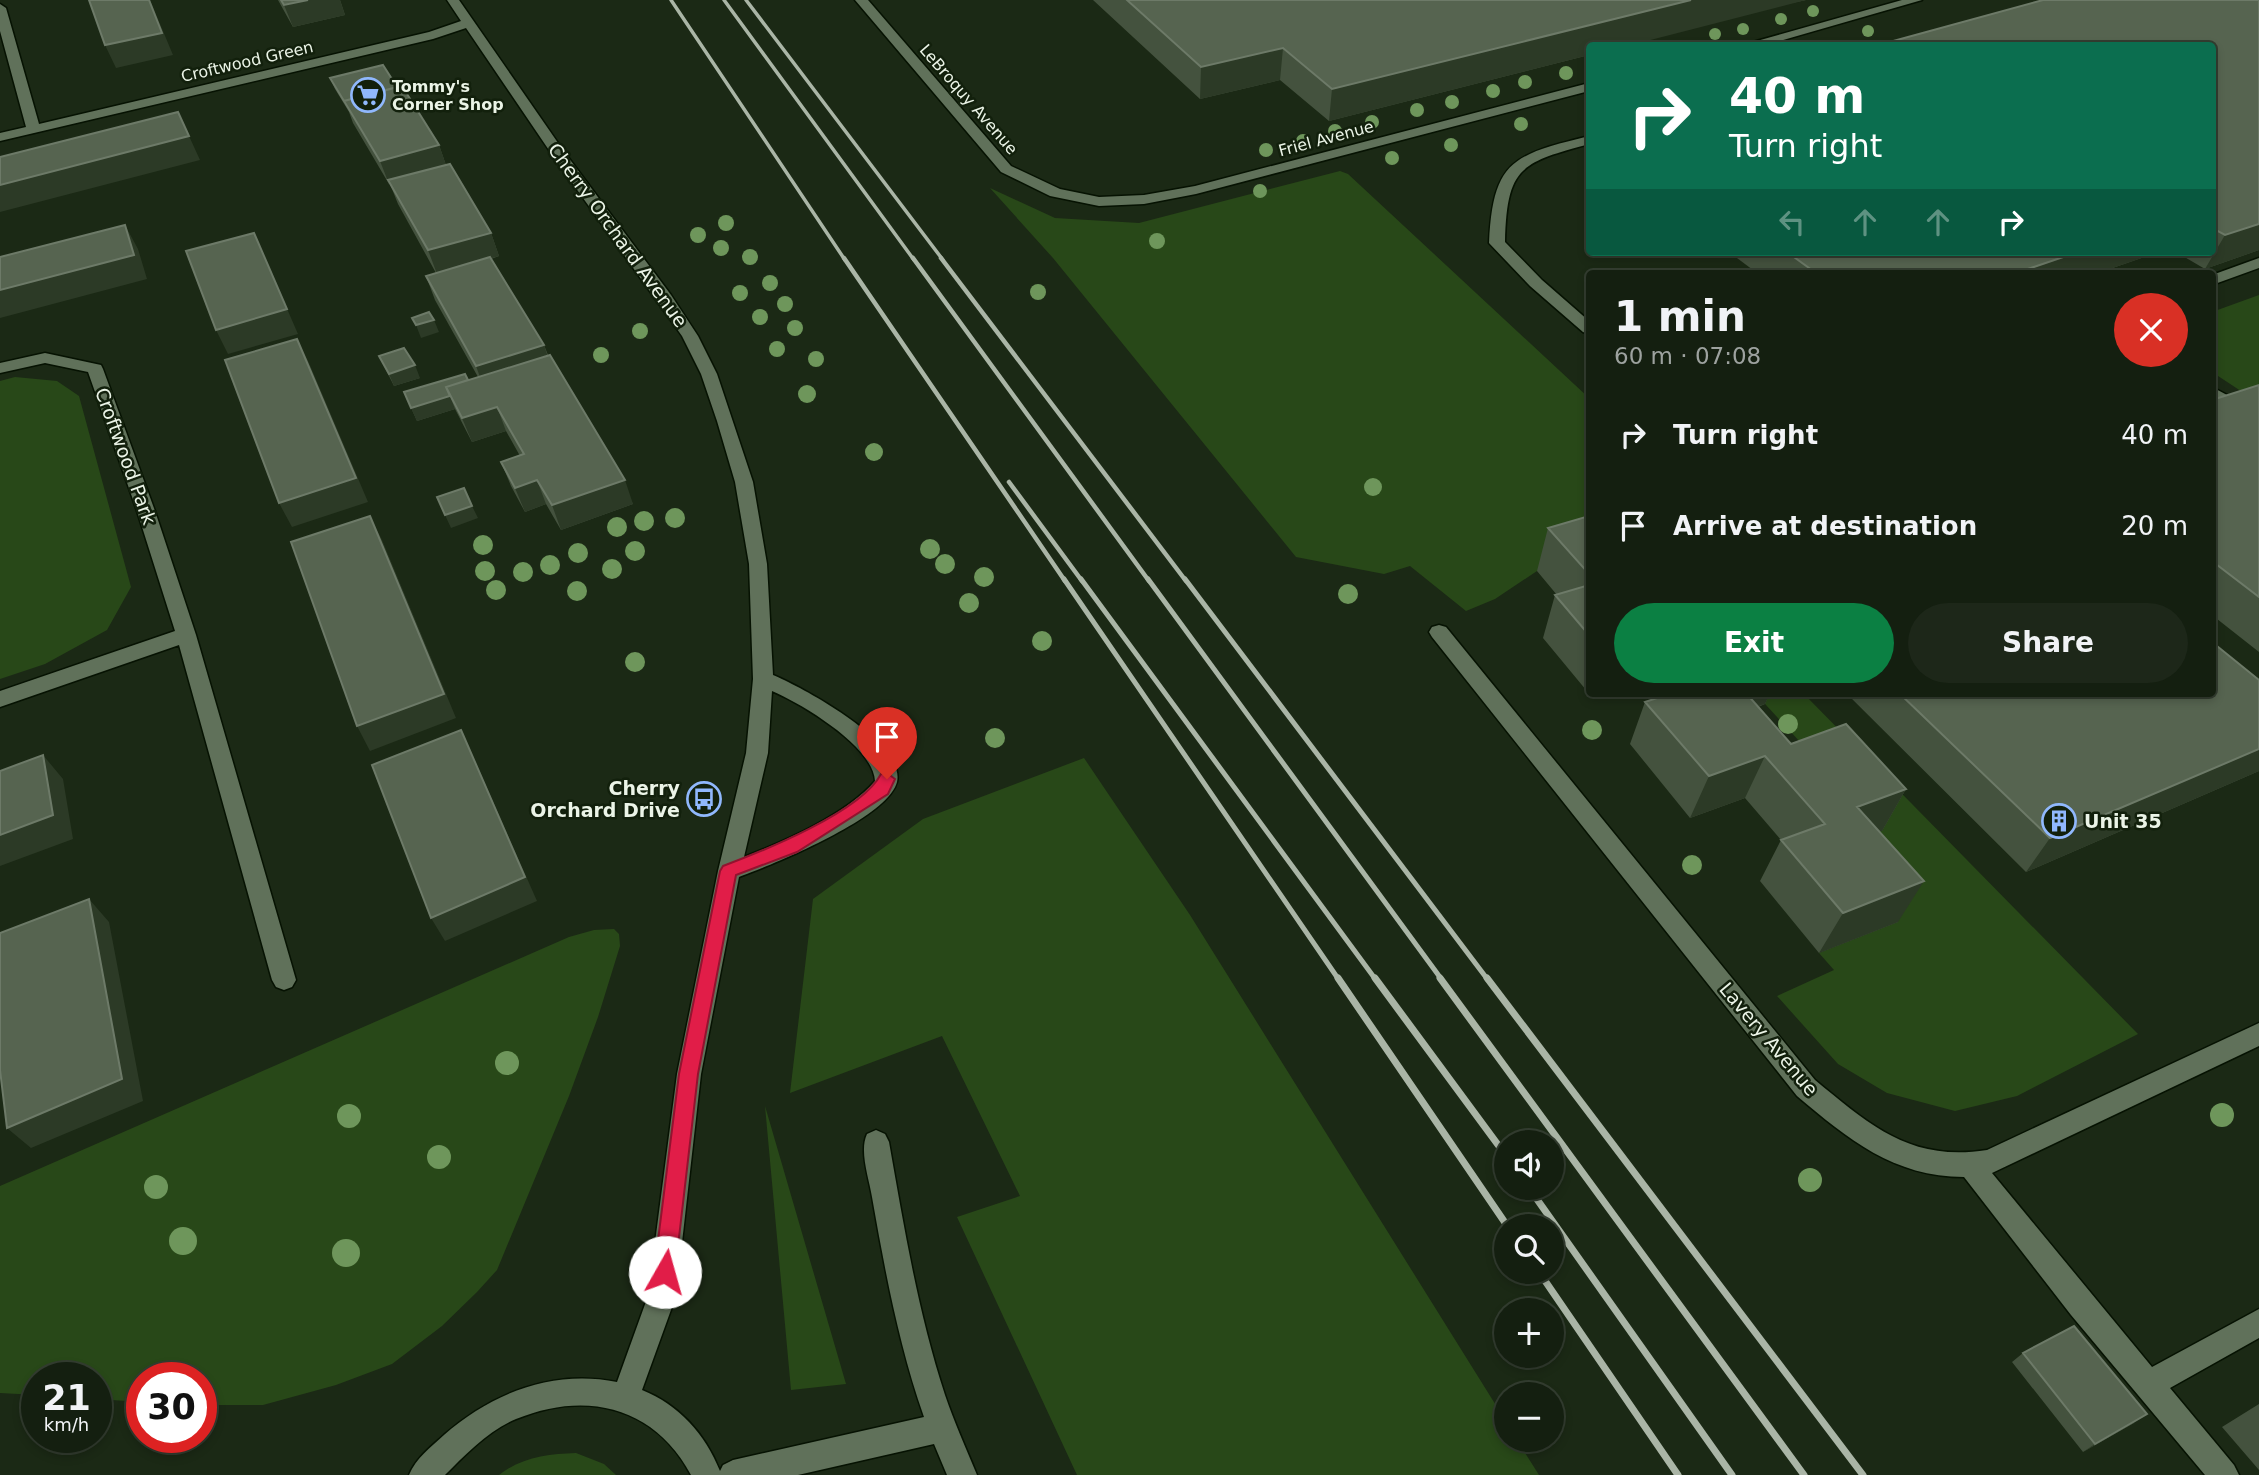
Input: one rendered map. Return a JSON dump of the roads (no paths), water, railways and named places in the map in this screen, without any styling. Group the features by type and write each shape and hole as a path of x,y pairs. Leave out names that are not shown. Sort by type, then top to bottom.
{"street":[{"name":"Cherry Orchard Avenue","path":"453,0 560,156 663,295 690,336 709,374 744,482 758,564 763,679 757,753 729,871 689,1074 662,1296 626,1396"},
{"name":"LeBroquy Avenue","path":"861,0 1006,169 1034,185 1068,198"},
{"path":"1760,42 1916,0"},
{"path":"0,8 34,129"},
{"name":"Croftwood Green","path":"0,137 433,35 467,23"},
{"name":"Friel Avenue","path":"1068,198 1138,203 1586,88"},
{"path":"1586,141 1538,155 1516,166 1498,200 1497,221 1497,243 1536,283 1586,326"},
{"path":"2216,278 2259,263"},
{"name":"Croftwood Park","path":"0,368 45,358 95,369 146,511 186,635 284,980"},
{"path":"2216,394 2259,419"},
{"name":"Lavery Avenue","path":"1439,632 1807,1088 1843,1118 1895,1153 1938,1165 1989,1162 2259,1034"},
{"path":"0,699 186,635"},
{"path":"729,871 792,847 882,790 887,779 884,768 857,736 805,698 763,679"},
{"path":"876,1142 899,1275 940,1428 962,1475"},
{"path":"1969,1165 2224,1475"},
{"path":"2148,1385 2259,1323"},
{"path":"424,1475 474,1429 500,1413 528,1400 585,1390 626,1396 672,1422 698,1455 707,1475"},
{"path":"733,1475 940,1428"}],"railway":[{"path":"671,0 845,260"},
{"path":"724,0 914,260"},
{"path":"746,0 943,260"},
{"path":"844,258 1065,581"},
{"path":"913,258 1149,581"},
{"path":"941,258 1186,581"},
{"path":"1009,482 1082,581"},
{"path":"1064,579 1339,980"},
{"path":"1081,579 1376,980"},
{"path":"1148,579 1442,980"},
{"path":"1185,579 1488,980"},
{"path":"1338,978 1499,1214"},
{"path":"1375,978 1494,1139"},
{"path":"1440,978 1804,1475"},
{"path":"1487,978 1863,1475"},
{"path":"1537,1200 1732,1475"},
{"path":"1547,1284 1678,1475"}],"place":[{"name":"Tommy's Corner Shop","path":"368,95"},
{"name":"Cherry Orchard Drive","path":"704,799"},
{"name":"Unit 35","path":"2059,821"}]}
